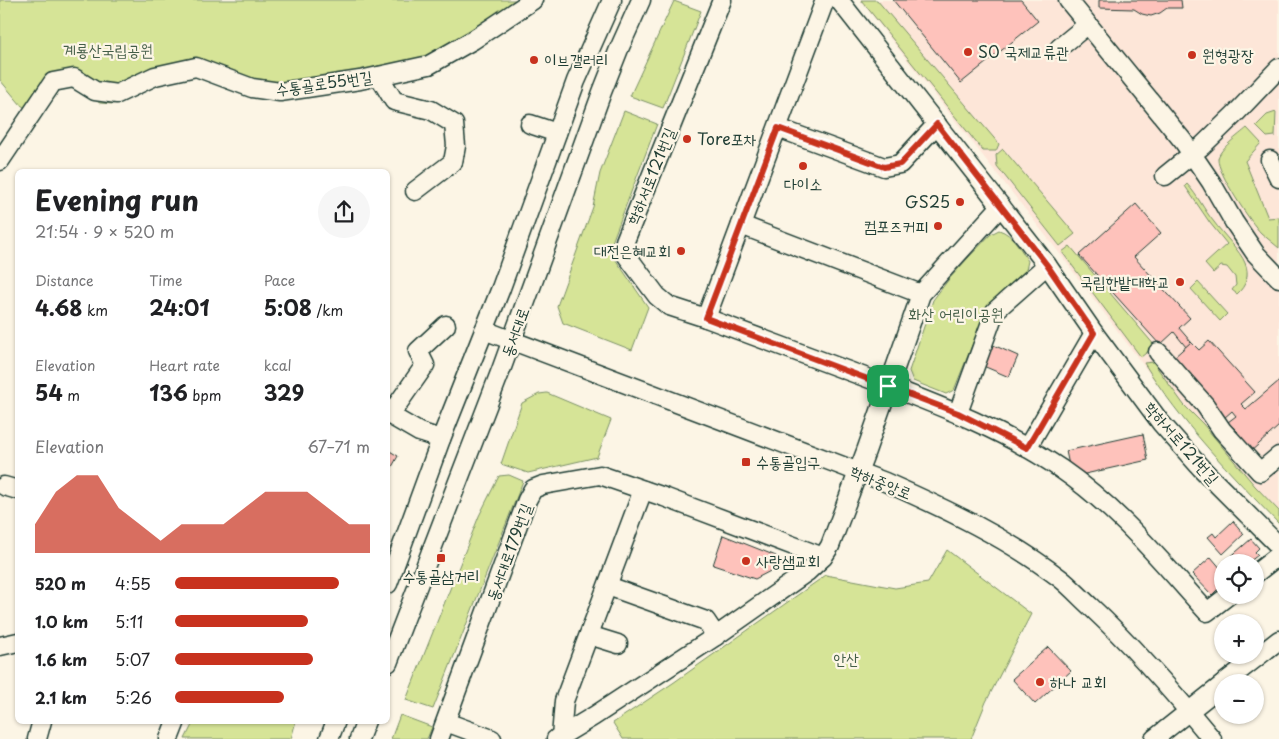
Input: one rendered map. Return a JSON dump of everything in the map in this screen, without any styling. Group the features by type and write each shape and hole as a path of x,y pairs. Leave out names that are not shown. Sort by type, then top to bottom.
{"street":[{"name":"수통골로55번길","path":"0,161 53,82 74,78 95,91 117,94 155,76 196,67 252,88 280,92 379,76 429,65 473,40 533,0"},
{"name":"동서대로","path":"390,579 441,439 501,288 576,81 612,0"},
{"name":"동서대로","path":"390,658 512,340 609,75 641,0"},
{"name":"학하서로121번길","path":"722,0 625,241 627,256 657,296 670,306 958,413 1027,448 1061,469 1132,528 1207,612 1217,604"},
{"path":"706,318 825,0"},
{"name":"학하서로121번길","path":"839,0 1047,265 1094,333 1162,423 1201,468 1279,546"},
{"path":"1068,0 1192,154 1255,252 1279,278"},
{"path":"1059,48 1087,24"},
{"path":"1165,176 1237,112 1279,68"},
{"path":"379,76 394,101 431,110 454,124 456,146 453,162 415,191"},
{"path":"530,124 557,133"},
{"path":"778,128 884,167 900,164 937,124"},
{"path":"1270,160 1279,178"},
{"path":"558,738 716,636 807,572 823,557 830,546 921,294 1001,206"},
{"path":"741,225 921,294"},
{"path":"958,413 995,312 1047,265"},
{"path":"390,413 425,365 418,351 446,325"},
{"name":"학하중앙로","path":"484,330 857,472 944,508 1008,543 1061,579 1115,630 1212,739"},
{"path":"1027,448 1094,333"},
{"path":"1158,352 1205,405 1222,430 1260,472 1279,456"},
{"path":"390,415 419,432 441,439"},
{"name":"동서대로179번길","path":"439,739 527,500 533,489 543,485 600,475 823,557"},
{"path":"558,738 564,701 643,490"},
{"path":"1264,567 1279,555"},
{"path":"608,586 706,621 716,636"},
{"path":"589,635 618,644"},
{"path":"1236,674 1279,640"},
{"path":"0,646 15,643"},
{"path":"1154,739 1214,692"},
{"path":"446,722 489,739"},
{"path":"37,739 41,724"},
{"path":"169,739 175,724"},
{"path":"329,739 335,724"},
{"path":"359,739 365,724"}],"shaded area":[{"name":"국립한밭대학교","path":"860,0 1279,0 1279,518 1164,393 1057,250"}],"green space":[{"name":"계룡산국립공원","path":"0,0 516,0 456,43 427,60 280,87 224,72 177,77 144,87 113,104 100,103 73,88 63,88 51,92 34,114 21,105 0,80"},
{"path":"861,0 877,0 999,144 996,151 983,151"},
{"path":"674,1 701,11 663,108 630,96"},
{"path":"624,111 657,124 609,250 648,307 632,350 563,323 557,306 593,207 600,173"},
{"path":"1276,112 1275,136 1267,137 1256,126 1267,115"},
{"path":"1247,128 1261,143 1245,161 1268,218 1279,217 1279,248 1261,233 1250,219 1235,197 1219,166 1219,155 1230,142"},
{"path":"1003,149 1075,234 1060,246 997,166 996,155"},
{"path":"1187,184 1245,263 1246,280 1237,294 1232,290 1236,285 1235,277 1227,267 1221,266 1213,273 1205,264 1227,244 1185,186"},
{"name":"화산 어린이공원","path":"999,230 1008,235 1019,247 1028,261 1026,270 988,306 954,390 946,394 913,381 909,371 933,300 968,258 991,234"},
{"path":"1070,246 1155,346 1141,357 1062,252"},
{"path":"1198,282 1227,314 1220,321 1191,289"},
{"path":"1153,362 1184,405 1279,511 1279,524 1190,427 1144,363"},
{"path":"547,393 611,420 597,457 528,473 501,464 522,403 539,394"},
{"path":"509,475 523,481 433,709 406,700 479,516 499,476"},
{"name":"안산","path":"947,550 1031,614 986,702 971,739 623,739 613,723 826,575 895,588 928,583"},
{"path":"400,715 432,727 427,739 391,739"},
{"path":"192,724 295,724 291,739 185,739"}],"building":[{"name":"S0 국제교류관","path":"893,0 1021,0 1038,21 961,83"},
{"path":"1099,0 1181,0 1182,8 1167,8 1151,16 1142,14 1134,9 1099,8"},
{"path":"1136,204 1161,233 1134,257 1190,318 1179,328 1191,342 1186,347 1174,332 1160,345 1079,255"},
{"path":"1209,341 1255,392 1241,404 1246,409 1279,381 1279,426 1249,453 1234,436 1238,432 1228,422 1236,416 1232,411 1224,418 1172,359 1191,342 1199,350"},
{"path":"991,344 1018,356 1009,377 981,365"},
{"path":"1143,434 1148,460 1076,476 1070,470 1066,451"},
{"path":"390,451 398,456 390,470"},
{"path":"1233,521 1244,534 1223,554 1208,537 1213,533 1216,537"},
{"name":"사랑샘교회","path":"723,535 776,556 778,567 755,579 713,565"},
{"path":"1251,539 1259,548 1255,552 1257,554 1234,554"},
{"path":"1211,557 1214,561 1214,593 1212,595 1192,574"},
{"name":"하나 교회","path":"1048,647 1071,671 1035,704 1012,679"}],"place":[{"name":"S0 국제교류관","path":"968,52"},
{"name":"원형광장","path":"1192,55"},
{"name":"이브갤러리","path":"534,60"},
{"name":"Tore포차","path":"687,139"},
{"name":"다이소","path":"803,166"},
{"name":"GS25","path":"960,202"},
{"name":"컴포즈커피","path":"938,226"},
{"name":"대전은혜교회","path":"681,251"},
{"name":"국립한밭대학교","path":"1180,282"},
{"name":"수통골입구","path":"746,462"},
{"name":"수통골삼거리","path":"441,558"},
{"name":"사랑샘교회","path":"746,561"},
{"name":"하나 교회","path":"1040,682"}],"route":[{"path":"937,124 1047,265 1094,333 1027,448 958,413 888,386 706,318 778,128 884,167 900,164 937,124"}]}
